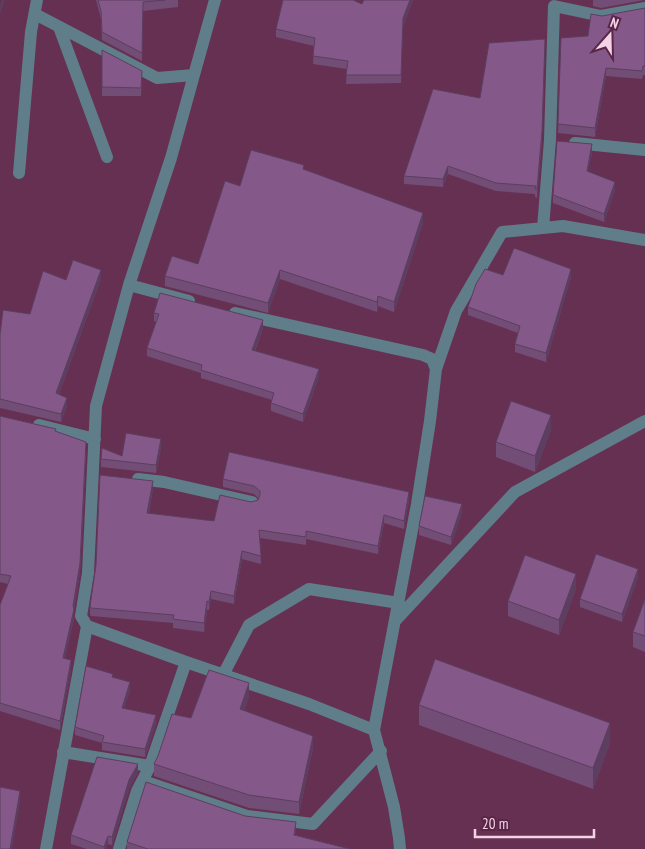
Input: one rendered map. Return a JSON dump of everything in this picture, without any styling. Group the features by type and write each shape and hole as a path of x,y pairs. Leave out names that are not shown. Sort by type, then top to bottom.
{"street":[{"path":"19,173 31,32 37,0"},
{"path":"215,0 171,158 128,285 96,406 95,439 98,475 88,573 81,616 87,626 309,704 374,730"},
{"path":"543,228 550,140 554,6 601,16 645,8"},
{"path":"35,14 157,78 194,75"},
{"path":"59,27 107,158"},
{"path":"550,140 645,150"},
{"path":"400,849 394,807 374,730 417,504 436,368 456,311 502,232 564,226 645,240"},
{"path":"128,285 200,304"},
{"path":"227,311 423,355 432,359 436,368"},
{"path":"395,621 516,492 645,421"},
{"path":"28,422 95,439"},
{"path":"129,478 164,482 252,502"},
{"path":"223,674 249,625 309,588 399,603"},
{"path":"46,849 87,626"},
{"path":"119,849 137,791 150,766 186,662"},
{"path":"143,780 247,816 313,824 380,751"},
{"path":"63,752 150,766"}],"building":[{"path":"98,0 165,0 143,2 142,53 102,32 101,11"},
{"path":"283,0 353,0 362,4 364,0 410,0 403,18 401,75 346,75 348,61 313,56 315,38 276,29"},
{"path":"645,8 645,66 643,66 642,71 606,68 595,128 558,124 561,38 588,36 591,14 602,16"},
{"path":"545,39 542,131 537,189 535,189 536,186 496,183 448,166 443,179 404,176 433,89 480,98 489,43"},
{"path":"102,50 142,71 141,88 102,87"},
{"path":"557,141 592,144 587,171 615,182 604,214 553,195"},
{"path":"251,150 304,165 303,169 423,213 394,302 378,296 377,302 280,270 268,303 165,276 172,256 198,264 225,181 240,186"},
{"path":"514,248 571,269 546,353 515,344 520,326 468,307 476,284 485,269 503,275"},
{"path":"73,260 101,270 56,393 67,398 61,414 0,399 0,335 3,310 30,314 43,271 66,280"},
{"path":"160,293 263,320 252,350 319,369 303,414 271,403 274,393 201,370 202,365 147,348 159,314 154,313"},
{"path":"511,401 551,415 535,456 496,442"},
{"path":"0,416 56,429 55,431 86,442 80,563 74,609 63,658 71,660 60,721 0,703 0,605 11,576 0,574"},
{"path":"126,433 161,439 156,465 101,459 102,448 122,456"},
{"path":"229,452 409,492 404,521 384,515 378,546 306,531 306,537 259,530 261,556 242,551 234,596 211,591 209,602 207,601 204,623 173,619 174,615 91,608 96,565 100,475 153,481 147,513 214,521 220,495 251,502 258,500 260,495 260,491 254,486 223,479"},
{"path":"425,496 462,504 451,537 419,526"},
{"path":"596,554 638,569 622,614 580,599"},
{"path":"525,555 576,574 559,620 508,601"},
{"path":"645,599 645,636 633,632"},
{"path":"435,659 610,723 593,768 419,705"},
{"path":"86,666 113,674 112,677 130,682 122,708 156,715 145,749 102,742 104,736 75,727"},
{"path":"209,670 249,683 240,709 313,736 299,802 249,795 154,764 172,714 191,718"},
{"path":"97,757 138,764 129,780 112,837 108,836 104,847 71,835"},
{"path":"146,782 245,816 296,822 294,835 350,849 148,849 127,842"},
{"path":"0,787 20,791 10,849 0,849"}]}
